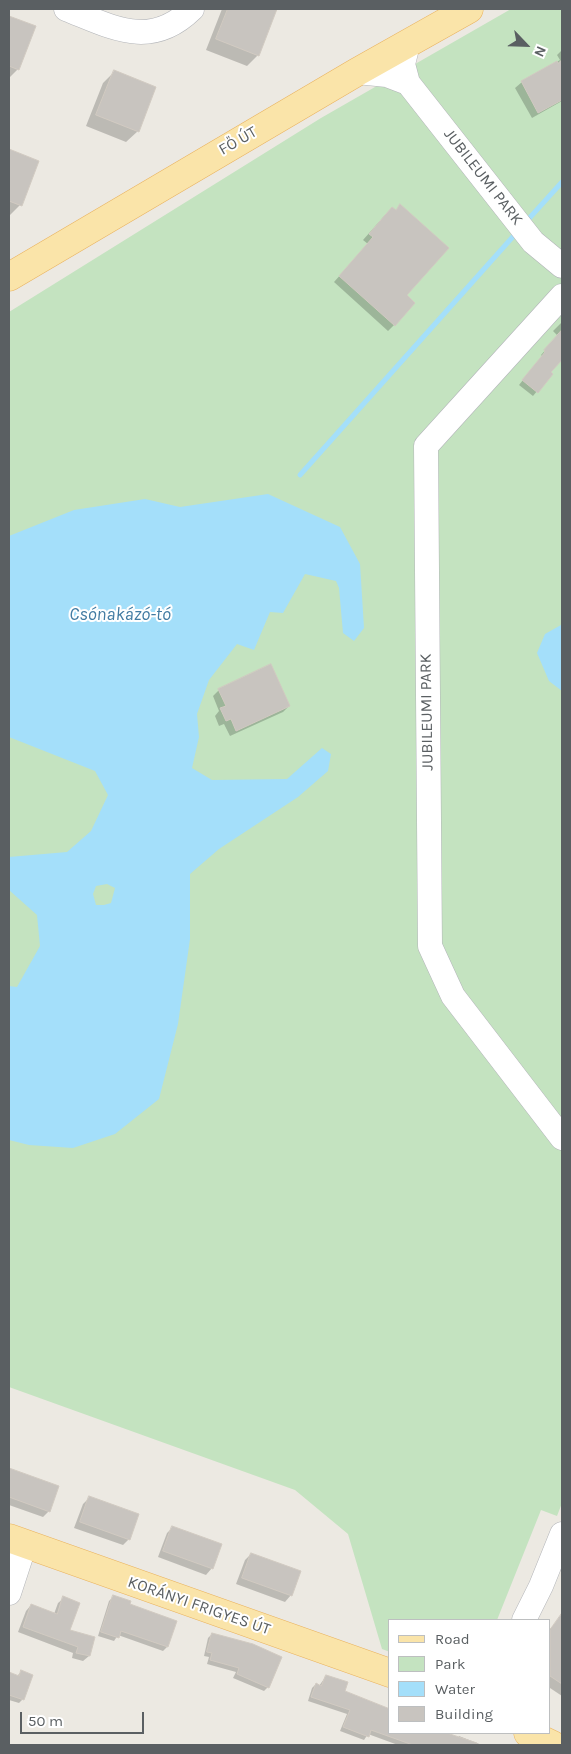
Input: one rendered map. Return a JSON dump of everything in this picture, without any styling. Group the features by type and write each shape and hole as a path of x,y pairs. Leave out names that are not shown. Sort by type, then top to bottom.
{"main road":[{"name":"FŐ ÚT","path":"9,276 357,72 469,9"},
{"name":"KORÁNYI FRIGYES ÚT","path":"17,1541 388,1672"},
{"path":"530,1734 553,1745"}],"street":[{"path":"66,9 117,29 134,33 158,30 175,23 192,9"},
{"path":"408,44 404,64 408,83"},
{"path":"357,72 387,75 408,83"},
{"name":"JUBILEUMI PARK","path":"408,83 533,242 562,266"},
{"name":"JUBILEUMI PARK","path":"562,296 426,446 430,946 453,996 562,1138"},
{"path":"524,1619 541,1586 562,1534"},
{"path":"9,1593 17,1541"}],"green space":[{"path":"511,9 562,9 562,1503 557,1516 541,1510 497,1619 388,1619 388,1651 382,1649 348,1534 295,1490 9,1387 9,312 321,118"}],"water":[{"name":"Csónakázó-tó","path":"268,494 340,527 360,564 364,628 354,641 343,633 339,588 336,581 305,574 283,613 270,612 254,650 237,644 209,680 197,714 199,737 192,768 212,780 287,779 322,748 331,754 328,771 298,797 219,849 190,874 190,939 178,1024 159,1099 115,1134 73,1148 29,1145 9,1140 9,986 17,987 40,946 37,915 9,890 9,857 67,852 91,831 108,795 95,771 9,737 9,536 74,510 145,499 180,507","holes":["107,884 115,888 111,903 96,905 93,894 96,886"]},
{"path":"561,625 562,691 549,681 537,653 545,634"}],"building":[{"path":"228,9 277,9 259,56 216,39"},
{"path":"9,16 36,26 19,70 9,66"},
{"path":"562,60 562,100 538,113 521,81"},
{"path":"114,70 156,87 139,132 96,115"},
{"path":"9,149 39,161 22,206 9,201"},
{"path":"400,204 449,248 407,295 415,303 395,326 339,276 373,237 369,234 392,207 396,210"},
{"path":"562,330 562,360 551,372 553,374 538,393 522,380 545,352 544,350"},
{"path":"271,664 290,706 236,731 231,719 226,721 220,708 226,706 218,689"},
{"path":"9,1468 59,1486 50,1512 9,1497"},
{"path":"89,1496 139,1514 130,1540 80,1522"},
{"path":"172,1526 222,1544 213,1569 163,1551"},
{"path":"251,1553 301,1571 292,1596 242,1578"},
{"path":"113,1595 131,1601 130,1604 177,1621 168,1647 121,1631 119,1638 101,1632"},
{"path":"63,1596 80,1603 70,1630 95,1637 90,1656 76,1653 78,1647 23,1627 31,1604 57,1614"},
{"path":"562,1613 562,1684 551,1677 551,1629"},
{"path":"212,1633 253,1644 282,1657 269,1688 237,1674 239,1668 210,1660 212,1653 207,1652"},
{"path":"21,1670 33,1675 24,1700 9,1695 9,1672 19,1676"},
{"path":"326,1675 348,1682 345,1691 388,1708 388,1734 450,1734 477,1743 477,1745 413,1745 371,1730 369,1737 343,1727 350,1710 311,1697 316,1683 321,1686"}],"waterway":[{"path":"525,223 562,182"},
{"path":"300,475 518,231"}]}
